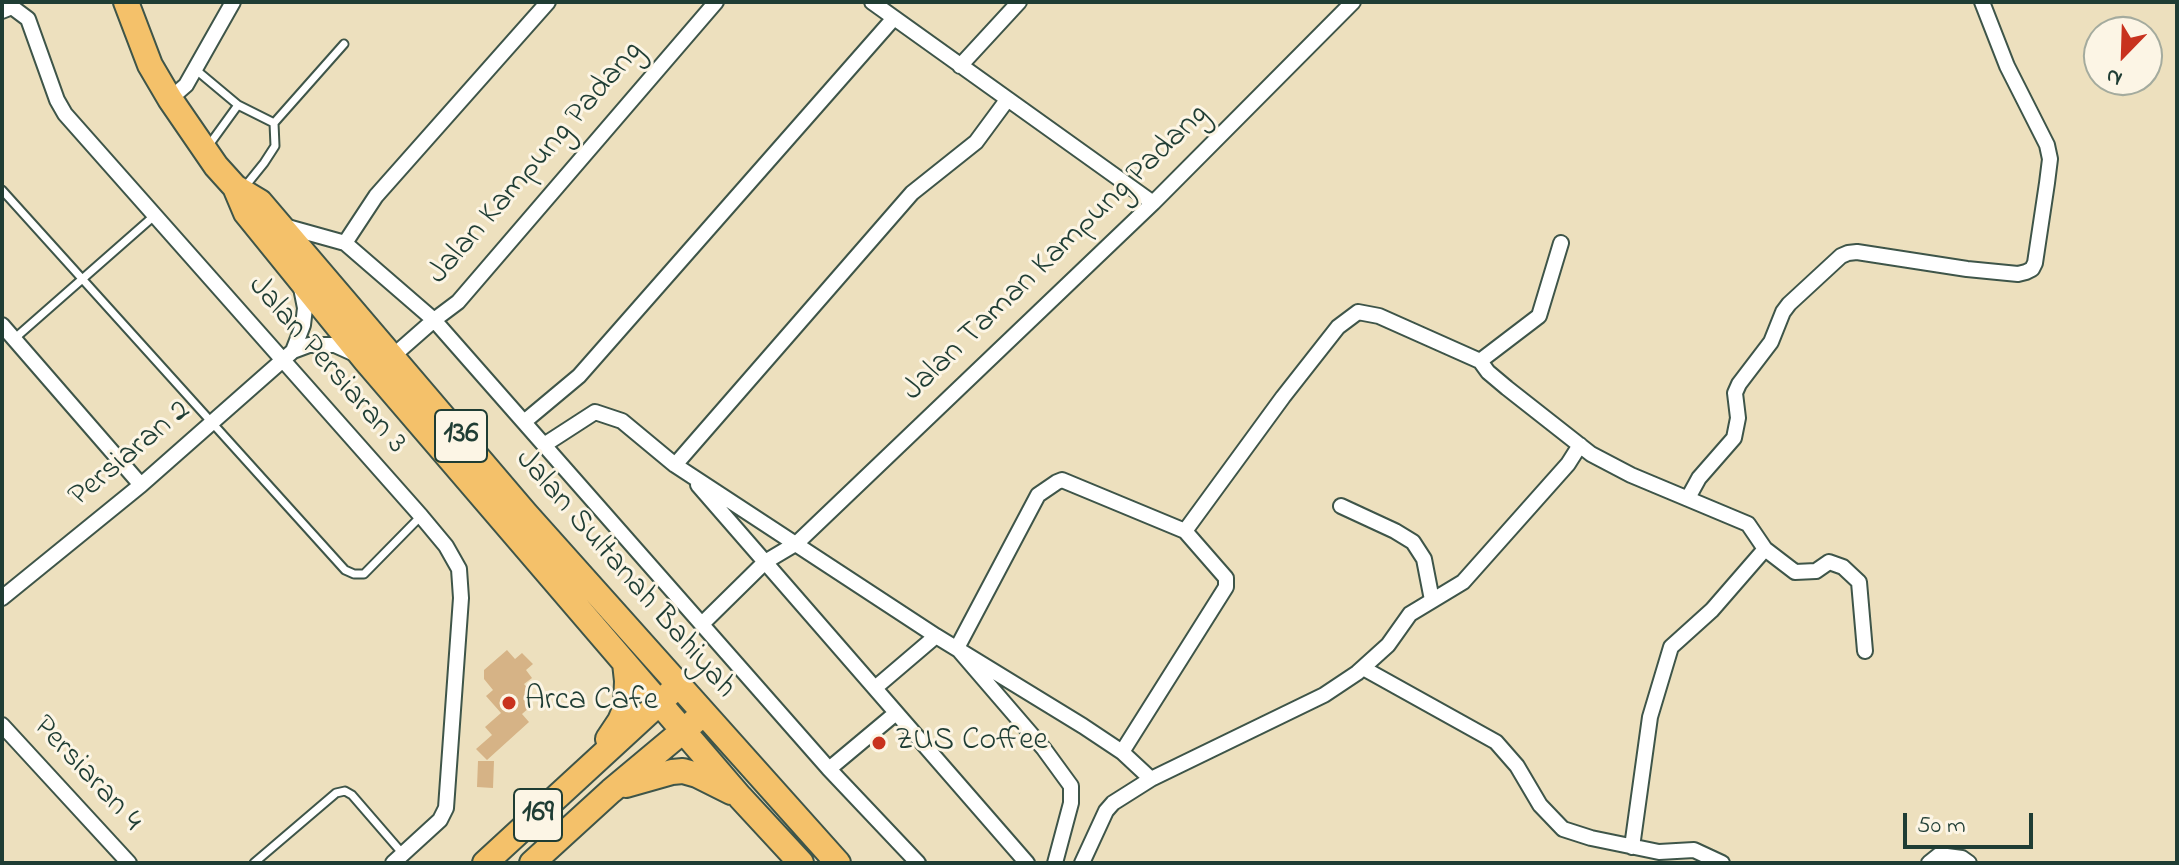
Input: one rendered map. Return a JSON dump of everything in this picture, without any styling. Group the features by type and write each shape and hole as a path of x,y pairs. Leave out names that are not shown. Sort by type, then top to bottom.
{"main road":[{"name":"Jalan Sultanah Bahiyah","path":"126,2 150,65 205,150 238,189 260,202 526,514 838,863"},
{"name":"Jalan Sultanah Bahiyah","path":"238,189 246,213 366,361 740,797 801,863"},
{"path":"590,767 626,707 625,663"},
{"name":"169","path":"485,863 679,685"},
{"name":"169","path":"532,863 704,713"},
{"path":"611,791 634,781 683,771 740,797"}],"street":[{"path":"170,99 186,85 233,2"},
{"path":"345,243 376,196 548,2"},
{"name":"Jalan Kampung Padang","path":"393,356 458,302 716,2"},
{"path":"872,2 1153,203"},
{"path":"960,66 1019,2"},
{"name":"Jalan Taman Kampung Padang","path":"702,624 765,562 797,543 1153,203 1353,2"},
{"path":"1688,498 1699,478 1734,438 1738,418 1735,393 1771,342 1783,312 1841,256 1857,252 2018,274 2026,272 2035,263 2050,159 2043,133 2007,66 1982,2"},
{"name":"Jalan Persiaran 3","path":"2,11 12,7 28,19 65,114 288,355 446,546 459,569 461,598 446,808 440,820 398,858"},
{"path":"524,422 579,376 894,18"},
{"path":"681,468 912,193 976,142 1007,100"},
{"path":"280,225 345,243 434,320 829,769 918,863"},
{"path":"1480,361 1539,316 1561,243"},
{"path":"288,355 301,333 305,308 299,278"},
{"path":"1185,531 1338,327 1358,312 1379,316 1480,361 1507,388 1591,454 1631,475 1748,524 1765,549 1795,572 1816,571 1829,562 1843,567 1859,582 1865,651"},
{"path":"2,325 141,485"},
{"path":"288,355 309,345 335,345 366,361"},
{"name":"Persiaran 2","path":"2,598 141,485 288,355"},
{"path":"544,445 595,412 622,421 681,468 936,636 1122,752 1151,779"},
{"path":"1082,863 1106,811 1113,803 1151,779 1324,695 1363,668 1388,645 1410,614 1463,582 1568,464 1580,445"},
{"path":"681,468 1027,863"},
{"path":"957,648 1038,495 1057,482 1066,481 1185,531 1226,578 1226,587 1122,752"},
{"path":"1341,506 1413,542 1424,559 1432,600"},
{"path":"1632,847 1650,717 1671,647 1712,610 1765,549"},
{"path":"875,688 936,636"},
{"path":"957,648 1044,749 1071,786 1071,803 1055,863"},
{"path":"1363,668 1496,742 1517,766 1540,805 1563,829 1659,852 1694,850 1722,863"},
{"path":"829,769 896,713"},
{"name":"Persiaran 4","path":"2,725 129,863"},
{"path":"1929,863 1939,855 1966,861"}],"lane":[{"path":"238,189 264,163 275,146 274,123 344,44"},
{"path":"195,69 238,105 274,123"},
{"path":"205,150 238,105"},
{"path":"2,190 345,570 364,574 421,516"},
{"path":"14,339 156,214"},
{"path":"254,863 336,793 345,791 352,795 398,858"}],"building":[{"name":"Arca Cafe","path":"507,650 515,659 522,653 533,664 526,670 532,678 524,684 531,692 523,699 530,707 522,714 529,722 487,760 476,749 492,735 485,727 501,713 486,696 493,690 484,679 484,670"},
{"path":"478,761 494,761 493,788 477,787"}],"place":[{"name":"Arca Cafe","path":"509,703"},
{"name":"ZUS Coffee","path":"879,743"}]}
